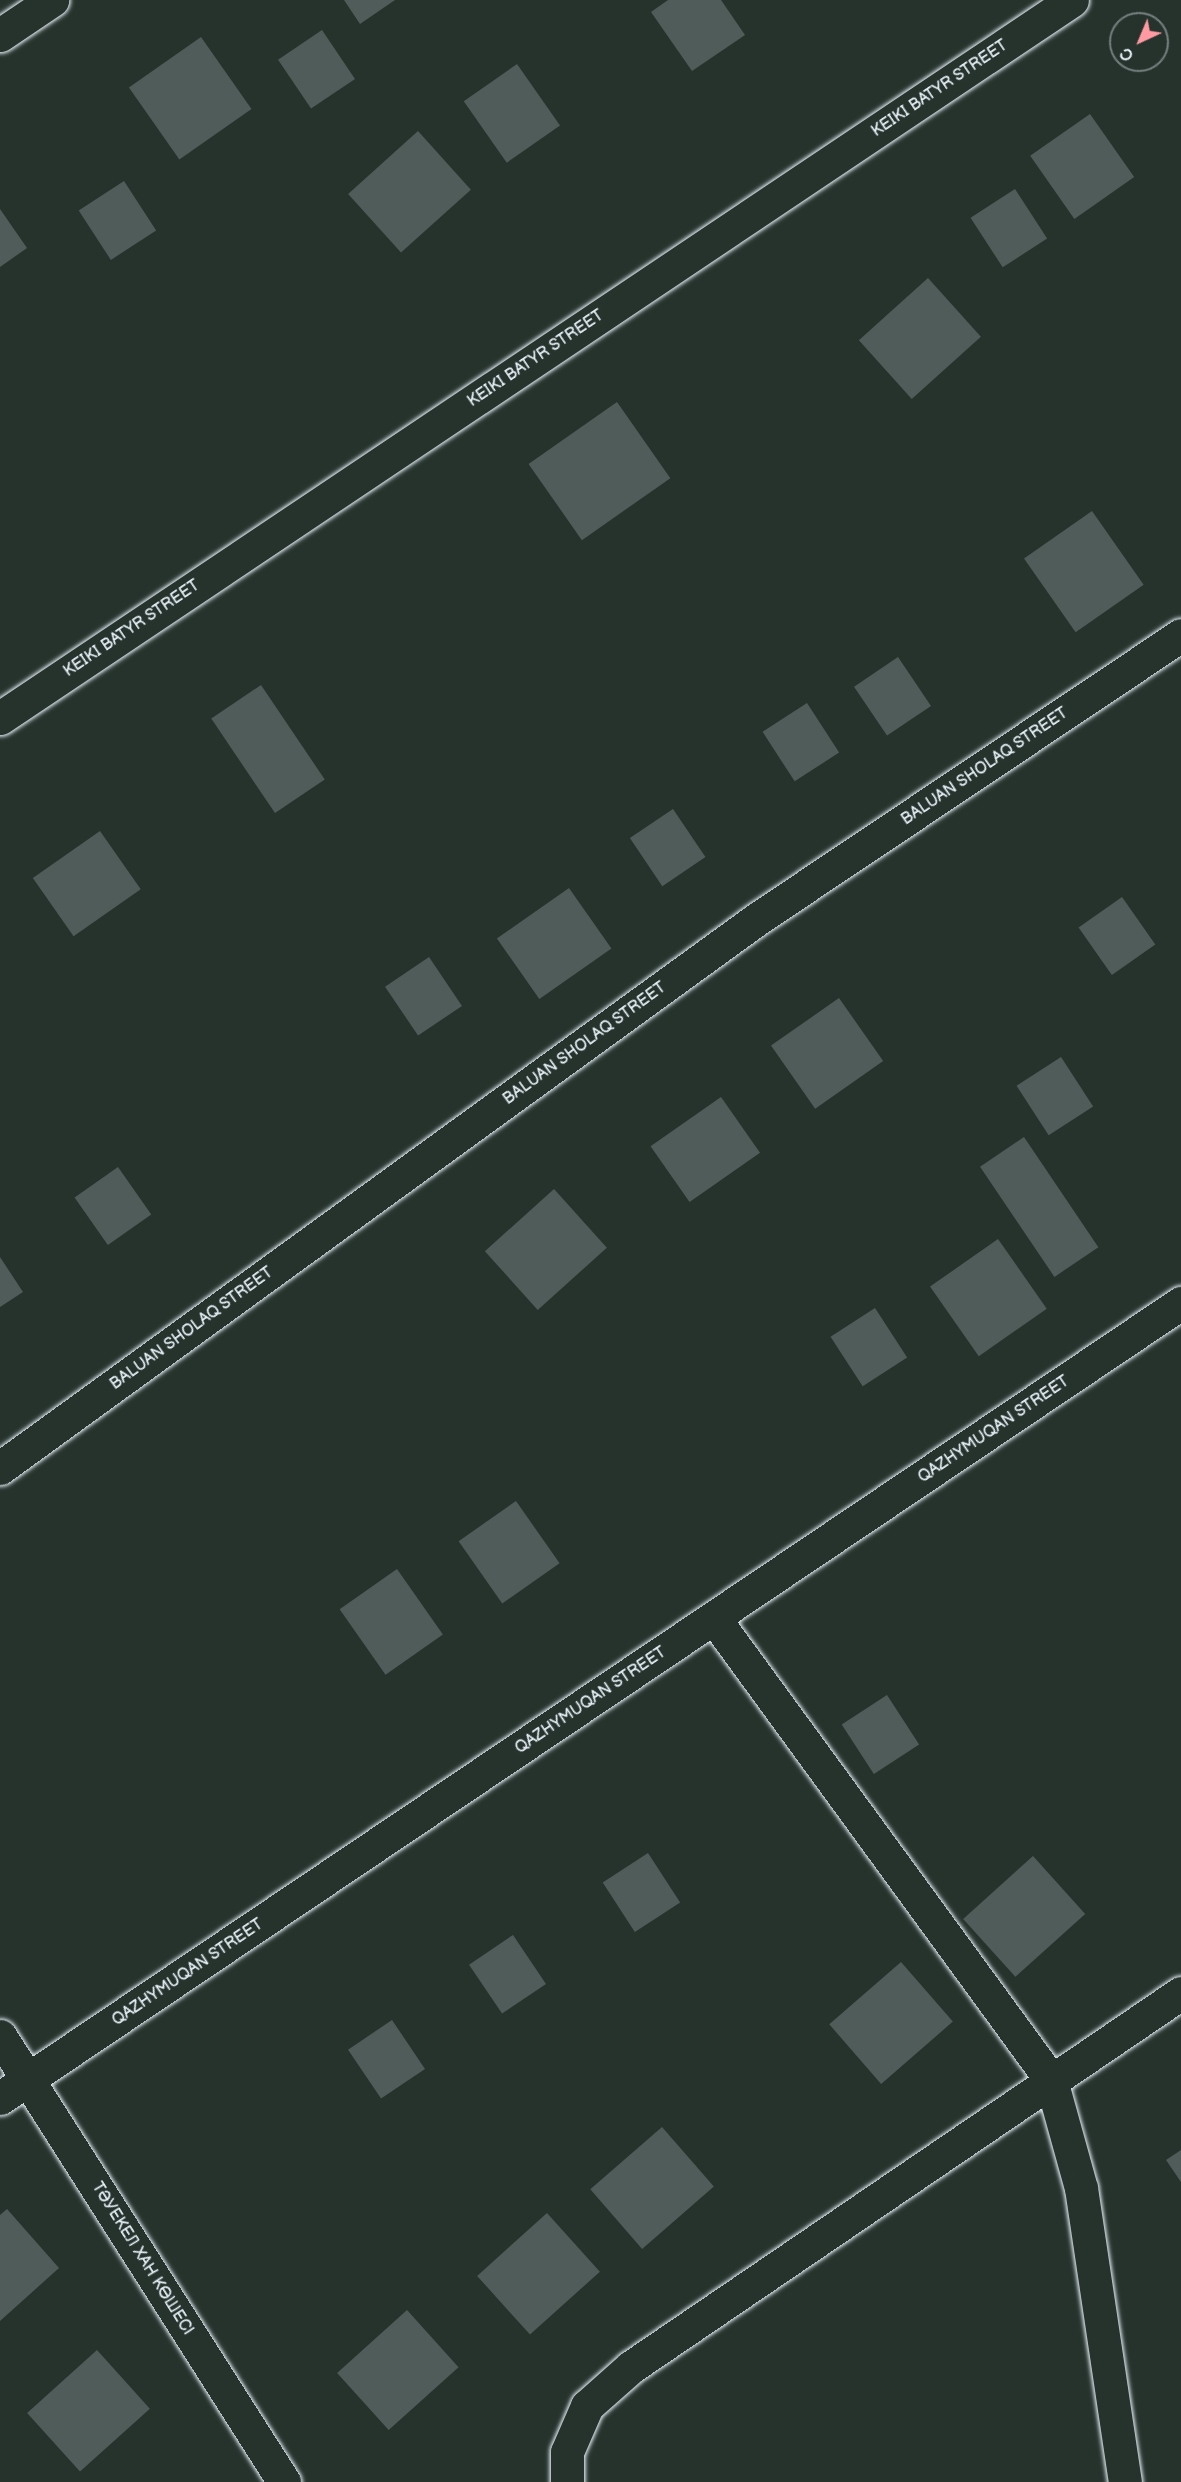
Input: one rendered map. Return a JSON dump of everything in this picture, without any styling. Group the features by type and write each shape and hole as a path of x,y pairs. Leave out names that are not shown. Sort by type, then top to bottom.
{"street":[{"path":"0,35 52,0"},
{"name":"KEIKI BATYR STREET","path":"0,718 1072,0"},
{"name":"BALUAN SHOLAQ STREET","path":"0,1468 758,919 1181,635"},
{"name":"QAZHYMUQAN STREET","path":"0,2098 1181,1304"},
{"path":"714,1618 1051,2080 1081,2188 1125,2482"},
{"path":"567,2482 567,2452 587,2406 631,2367 1181,1993"},
{"name":"ТӘУЕКЕЛ ХАН КӨШЕСІ","path":"0,2036 284,2482"}],"building":[{"path":"344,0 395,0 360,24"},
{"path":"668,0 721,0 745,35 692,71 651,12"},
{"path":"322,30 355,79 311,109 278,60"},
{"path":"201,37 251,109 179,160 129,87"},
{"path":"517,64 560,125 507,163 464,101"},
{"path":"1090,114 1134,177 1074,219 1030,156"},
{"path":"418,131 471,190 401,253 348,194"},
{"path":"124,181 156,230 111,260 79,210"},
{"path":"1015,189 1047,238 1003,267 971,218"},
{"path":"0,209 27,248 0,267"},
{"path":"928,278 981,337 912,399 859,340"},
{"path":"617,402 670,478 582,540 529,464"},
{"path":"1092,511 1144,585 1076,632 1024,559"},
{"path":"898,657 931,706 887,736 854,687"},
{"path":"261,685 325,780 275,813 211,719"},
{"path":"807,703 839,752 795,781 763,732"},
{"path":"673,809 705,857 662,886 630,838"},
{"path":"100,831 141,889 74,936 33,878"},
{"path":"569,888 611,949 539,999 497,938"},
{"path":"1122,897 1155,945 1112,975 1079,927"},
{"path":"429,957 462,1006 418,1036 385,987"},
{"path":"839,998 883,1061 815,1109 771,1046"},
{"path":"1061,1057 1093,1106 1049,1135 1017,1086"},
{"path":"721,1097 760,1153 690,1202 651,1146"},
{"path":"1024,1137 1098,1247 1054,1277 980,1167"},
{"path":"118,1167 151,1215 108,1245 75,1197"},
{"path":"554,1189 607,1248 538,1310 485,1251"},
{"path":"998,1239 1047,1309 979,1356 930,1287"},
{"path":"0,1257 23,1292 0,1307"},
{"path":"875,1308 907,1357 863,1386 831,1337"},
{"path":"516,1501 560,1563 502,1603 459,1541"},
{"path":"397,1569 443,1635 386,1675 340,1609"},
{"path":"887,1695 919,1744 874,1774 842,1724"},
{"path":"648,1853 680,1902 635,1932 603,1882"},
{"path":"1033,1856 1085,1914 1015,1977 963,1919"},
{"path":"513,1935 546,1984 502,2014 469,1965"},
{"path":"901,1962 953,2022 881,2084 829,2024"},
{"path":"392,2020 425,2069 381,2099 348,2050"},
{"path":"662,2127 714,2187 642,2249 590,2189"},
{"path":"1181,2150 1181,2182 1166,2160"},
{"path":"7,2209 59,2268 0,2321 0,2215"},
{"path":"547,2213 600,2272 530,2335 477,2276"},
{"path":"407,2310 459,2367 389,2430 337,2373"},
{"path":"97,2350 150,2409 80,2472 27,2413"}]}
